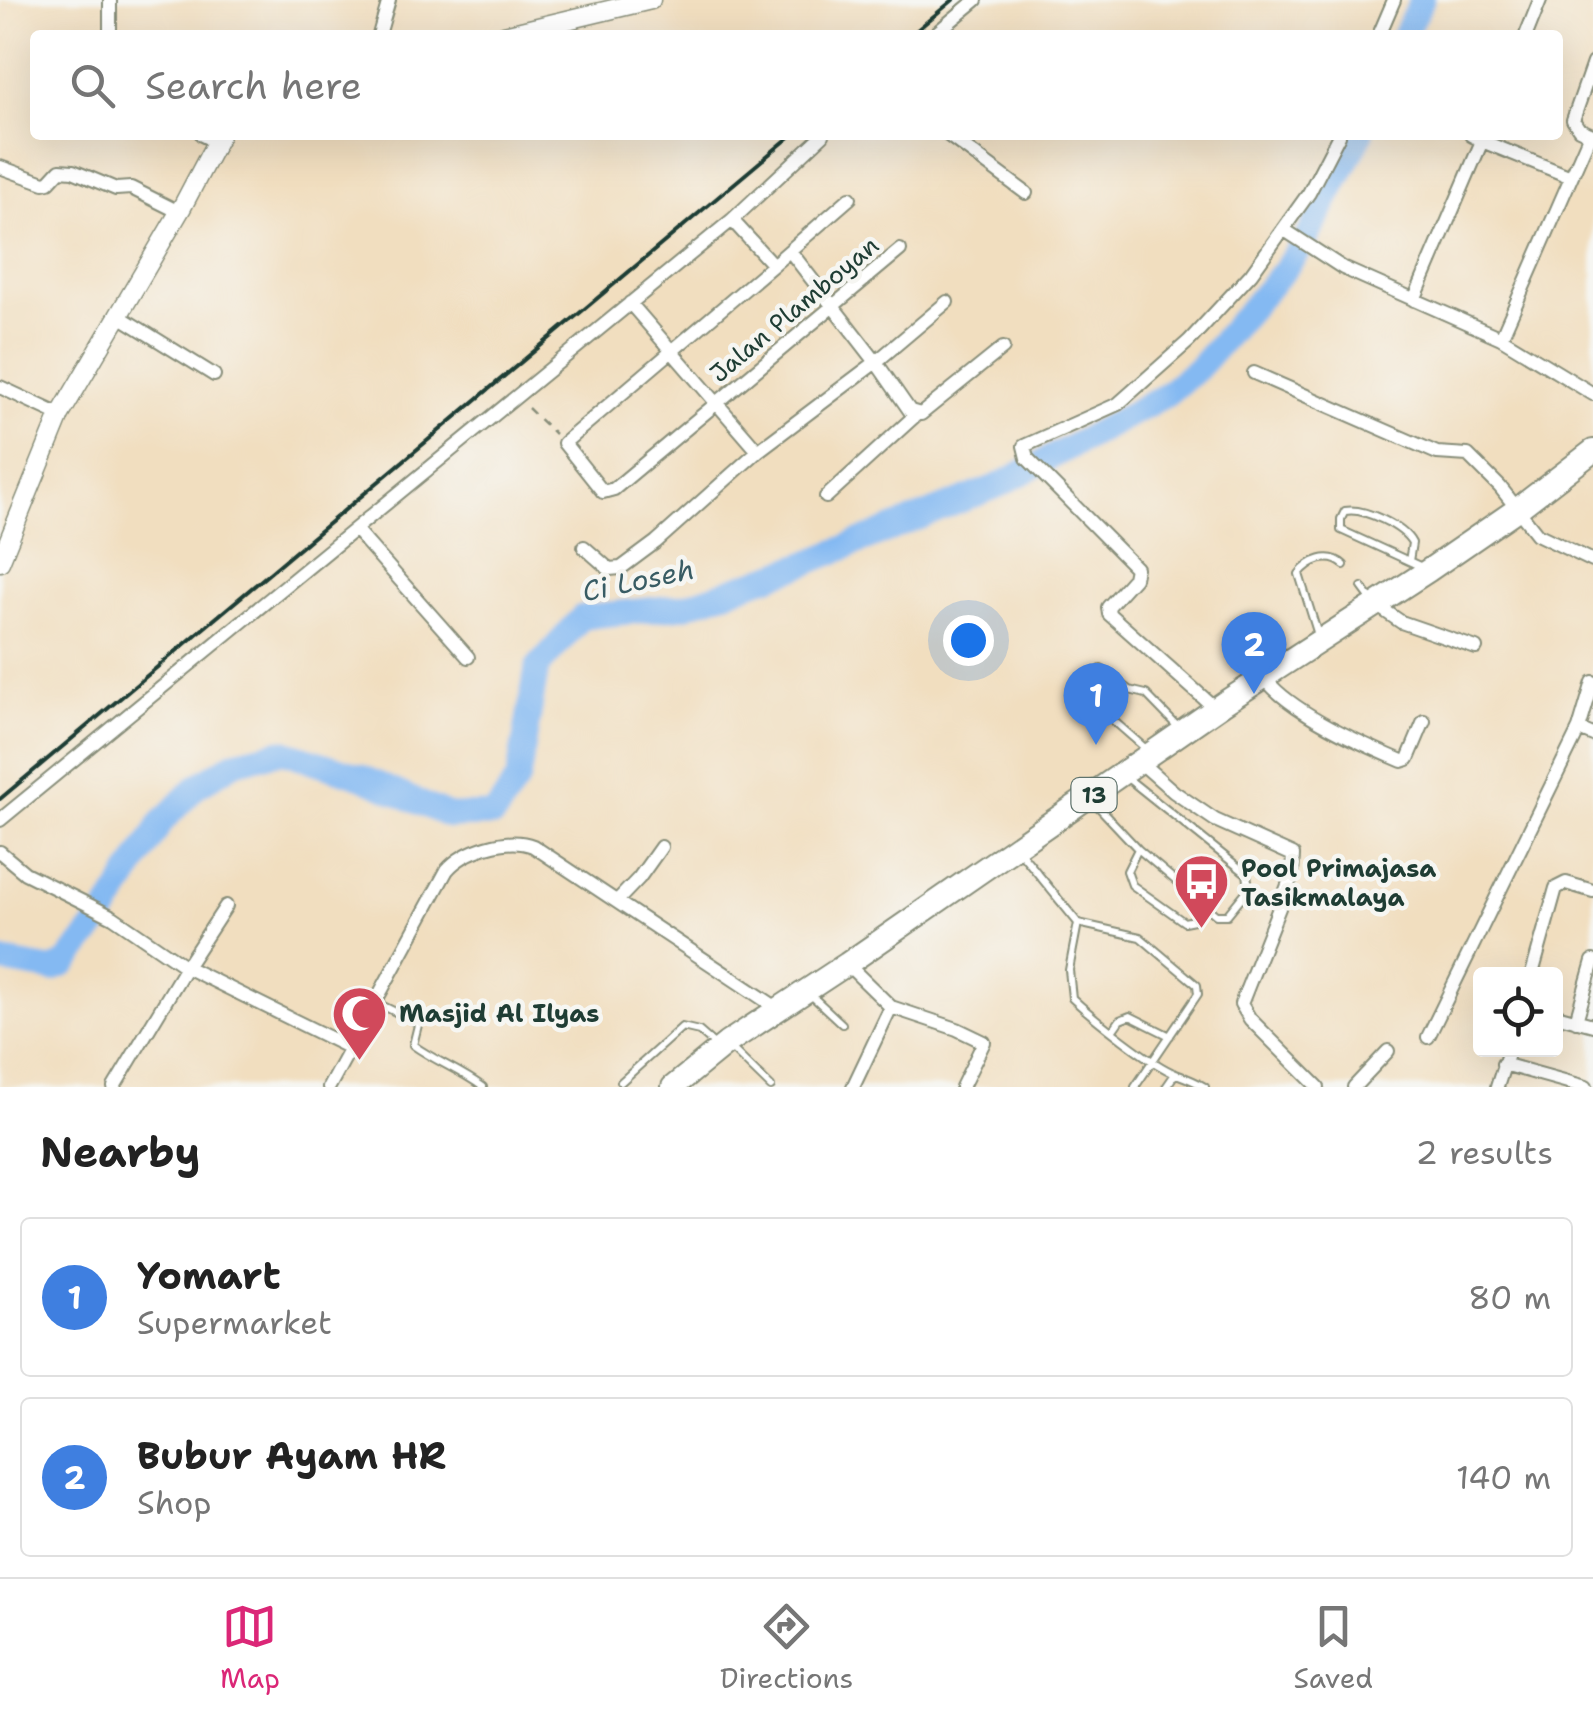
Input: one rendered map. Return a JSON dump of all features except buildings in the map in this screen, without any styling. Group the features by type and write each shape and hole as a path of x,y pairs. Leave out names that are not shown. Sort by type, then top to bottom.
{"highway":[{"name":"13","path":"673,1087 723,1046 808,992 1320,640 1368,596 1519,508 1593,450"}],"street":[{"path":"110,0 110,30"},
{"path":"380,30 388,0"},
{"path":"525,30 651,0"},
{"path":"940,30 976,0"},
{"path":"1381,30 1394,0"},
{"path":"1528,30 1540,0"},
{"path":"1500,338 1591,135 1578,130 1573,120 1593,64"},
{"path":"0,562 60,414 179,212 212,140"},
{"path":"0,820 732,220 817,140"},
{"path":"955,140 1026,193"},
{"path":"1216,709 1109,614 1108,607 1134,578 1136,568 1027,458 1026,444 1118,404 1189,341 1251,274 1309,193 1336,140"},
{"path":"1414,300 1478,140"},
{"path":"1486,140 1571,177"},
{"path":"0,167 44,182 50,182 60,170 74,171 116,189 141,192 179,212"},
{"path":"564,443 850,198"},
{"path":"732,220 772,265"},
{"path":"1283,229 1343,268 1500,338 1593,394"},
{"name":"Jalan Plamboyan","path":"564,443 603,492 609,492 900,250"},
{"path":"790,251 910,411 917,414"},
{"path":"584,547 609,569 621,568 758,451 876,362 946,302"},
{"path":"630,303 758,451"},
{"path":"119,316 214,376"},
{"path":"826,497 917,414 932,408 1002,348"},
{"path":"1254,373 1438,453 1468,455 1541,537 1593,561"},
{"path":"0,387 60,414"},
{"path":"354,529 468,657"},
{"path":"1368,596 1401,622 1476,648"},
{"path":"1264,677 1290,704 1402,761 1408,758 1424,720"},
{"path":"1428,1037 1579,729 1593,682"},
{"path":"1579,729 1593,734"},
{"path":"1138,763 1215,820 1294,856 1292,876 1241,1004 1250,1020 1318,1087"},
{"path":"330,1087 447,870 463,854 524,842 780,1010"},
{"path":"617,901 661,848"},
{"path":"0,852 45,885 113,917 186,967 350,1048"},
{"path":"1534,967 1560,884 1593,891"},
{"path":"114,1087 226,906"},
{"path":"1576,1021 1593,961"},
{"path":"848,964 890,1007 984,1042 962,1087"},
{"path":"853,1087 890,1007"},
{"path":"1563,1018 1593,1025"},
{"path":"1354,1087 1388,1050"},
{"path":"1498,1087 1506,1057"},
{"path":"1503,1064 1586,1087"}],"lane":[{"path":"1360,510 1407,534 1419,565 1342,530 1341,519 1346,511 1360,510"},
{"path":"1320,640 1298,574 1321,558 1336,558 1344,565"},
{"path":"1100,670 1129,690 1146,694 1182,732"},
{"path":"1090,798 1138,849 1216,915 1226,915 1249,888 1248,874 1138,763 1099,708"},
{"path":"1016,848 1078,923 1140,937 1194,980 1198,994 1135,1087"},
{"path":"1138,849 1128,871 1132,885 1184,922 1194,920 1206,906"},
{"path":"1078,923 1069,970 1072,998 1175,1074 1205,1087"},
{"path":"808,992 842,1024"},
{"path":"374,1001 416,1022 413,1044 482,1087"},
{"path":"1112,1030 1130,1016 1170,1036"},
{"path":"621,1082 682,1027 698,1031 723,1046 771,1087"},
{"path":"1166,1087 1175,1074"}],"path":[{"path":"517,396 564,443"}],"waterway":[{"name":"Ci Loseh","path":"1407,30 1422,0"},
{"name":"Ci Loseh","path":"1306,240 1358,140"},
{"name":"Ci Loseh","path":"0,961 52,970 66,964 105,915 161,823 196,787 235,762 282,751 362,777 449,816 494,815 518,779 537,668 582,617 684,606 805,564 1000,485 1164,396 1199,367 1303,244"}],"railway":[{"path":"917,30 953,0"},
{"path":"0,799 786,140"}],"place":[{"name":"Bubur Ayam HR","path":"1254,694"},
{"name":"Yomart","path":"1096,745"},
{"name":"Pool Primajasa Tasikmalaya","path":"1202,931"},
{"name":"Masjid Al Ilyas","path":"360,1062"}]}
